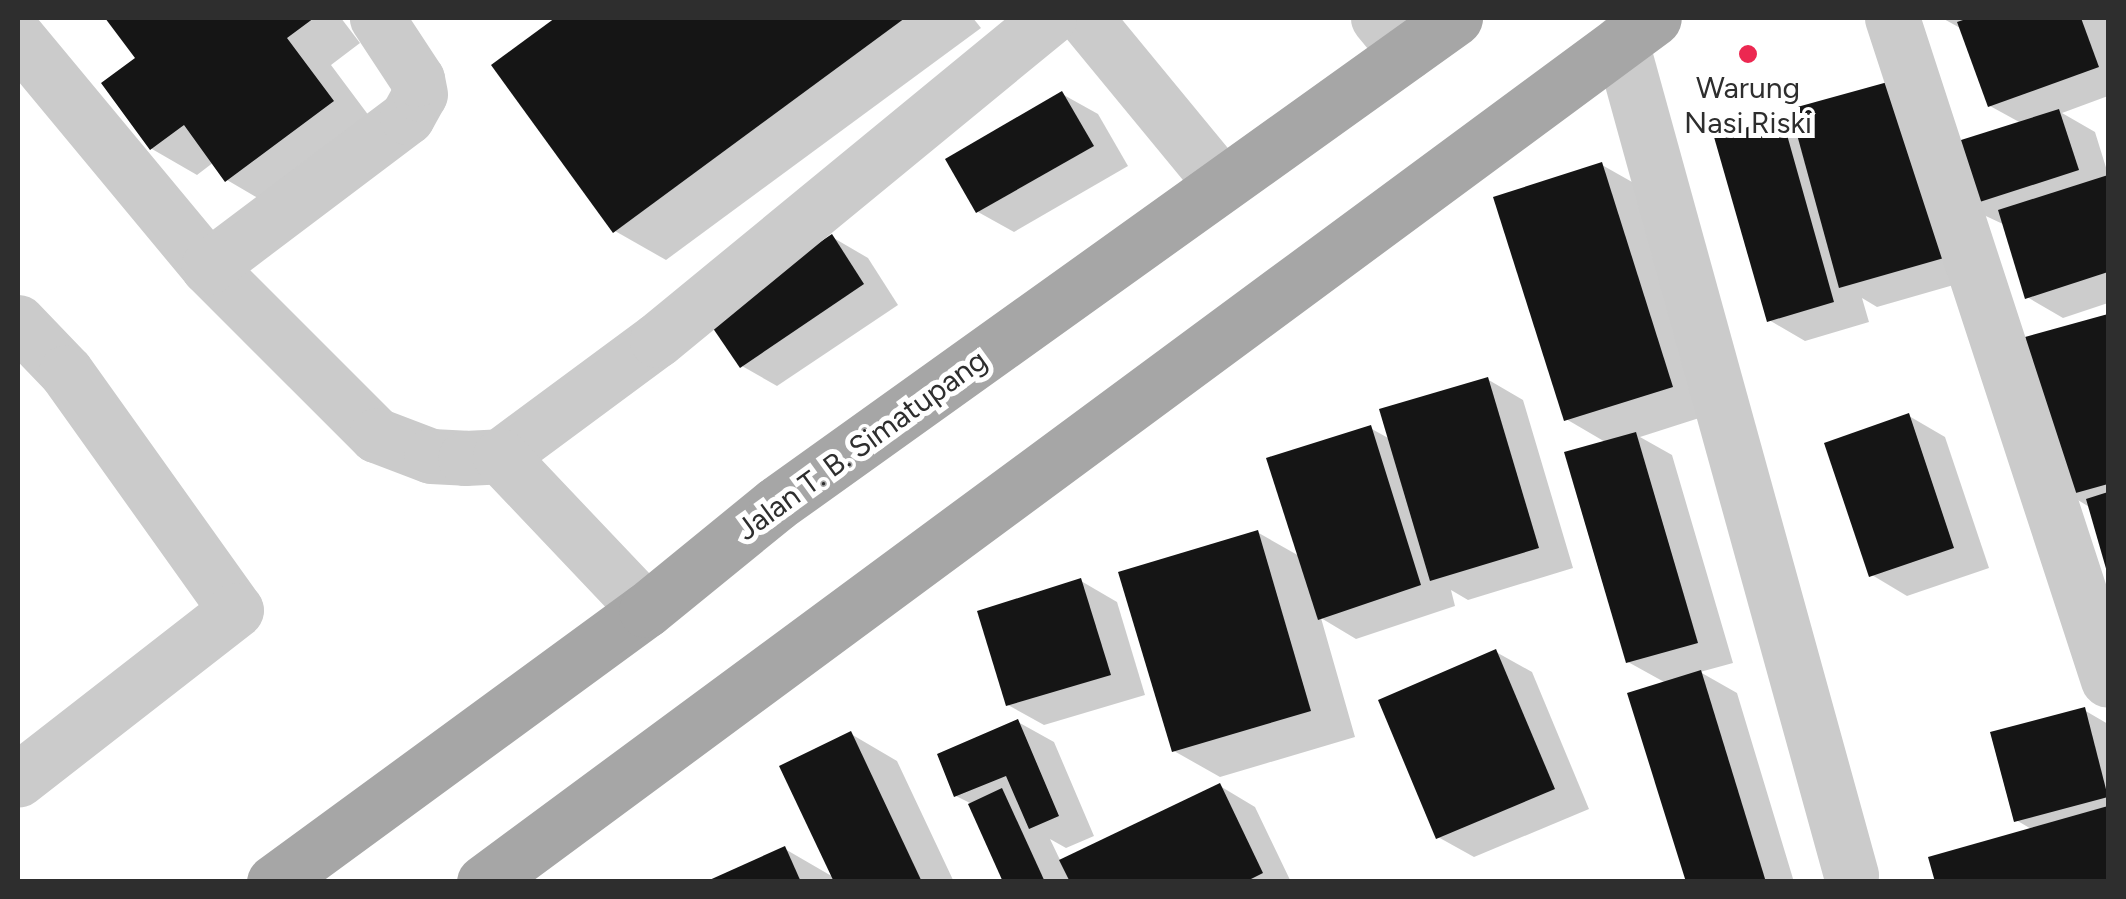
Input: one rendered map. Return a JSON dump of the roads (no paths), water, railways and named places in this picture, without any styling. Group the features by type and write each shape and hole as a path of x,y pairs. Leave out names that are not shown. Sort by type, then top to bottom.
{"main road":[{"name":"Jalan T. B. Simatupang","path":"274,882 646,610 776,504 1222,184 1393,35 1455,18"},
{"path":"484,882 1638,30"}],"street":[{"path":"208,267 407,117 420,94 417,79 377,18"},
{"path":"18,38 208,267 376,436 431,456 500,456 657,340 1049,18"},
{"path":"1085,18 1222,184"},
{"path":"1892,18 2108,680"},
{"path":"1638,30 1850,875"},
{"path":"18,322 66,372 236,610 18,780"},
{"path":"500,456 646,610"}],"place":[{"name":"Warung Nasi Riski","path":"1748,54"}]}
